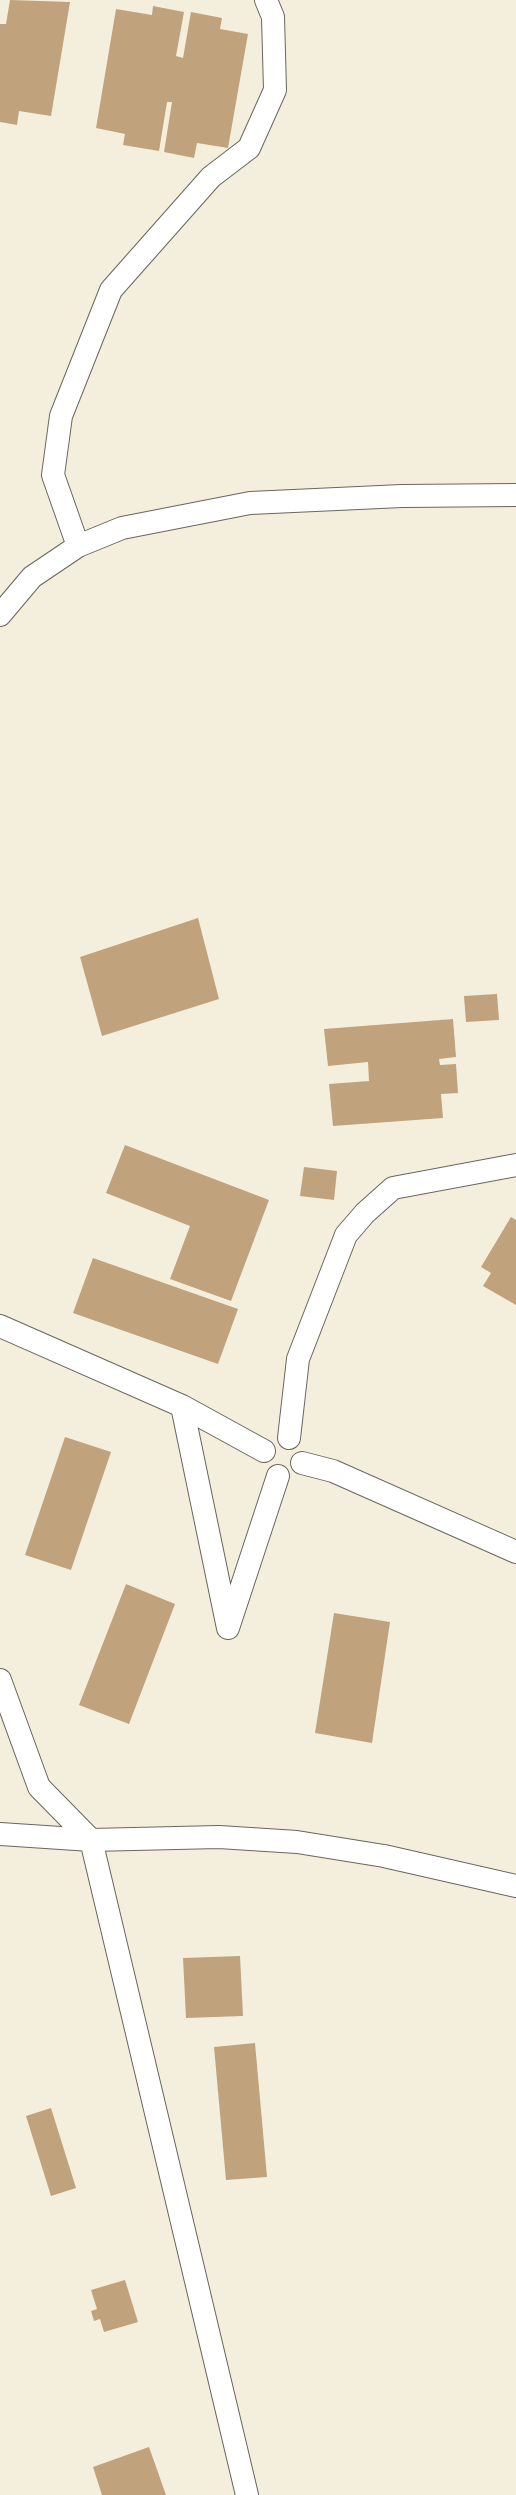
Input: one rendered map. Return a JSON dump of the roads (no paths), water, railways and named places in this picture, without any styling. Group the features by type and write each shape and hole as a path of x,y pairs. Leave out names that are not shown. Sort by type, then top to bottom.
{"street":[{"path":"78,546 53,475 61,416 111,290 211,177 249,148 275,90 272,17 266,0"},
{"path":"0,615 32,577 78,546 122,528 250,503 402,496 516,495"},
{"path":"289,1438 298,1359 346,1235 365,1213 393,1188 516,1165"},
{"path":"0,1326 182,1406 264,1451"},
{"path":"182,1406 228,1628 278,1476"},
{"path":"279,1438 289,1438 298,1444 303,1452 302,1463 297,1472 288,1476 278,1476 269,1471 264,1461 264,1451 269,1443 279,1438"},
{"path":"302,1463 333,1471 516,1552"},
{"path":"0,1680 39,1787 91,1840 247,2495"},
{"path":"0,1834 91,1840 219,1837 297,1842 384,1856 516,1886"}]}
